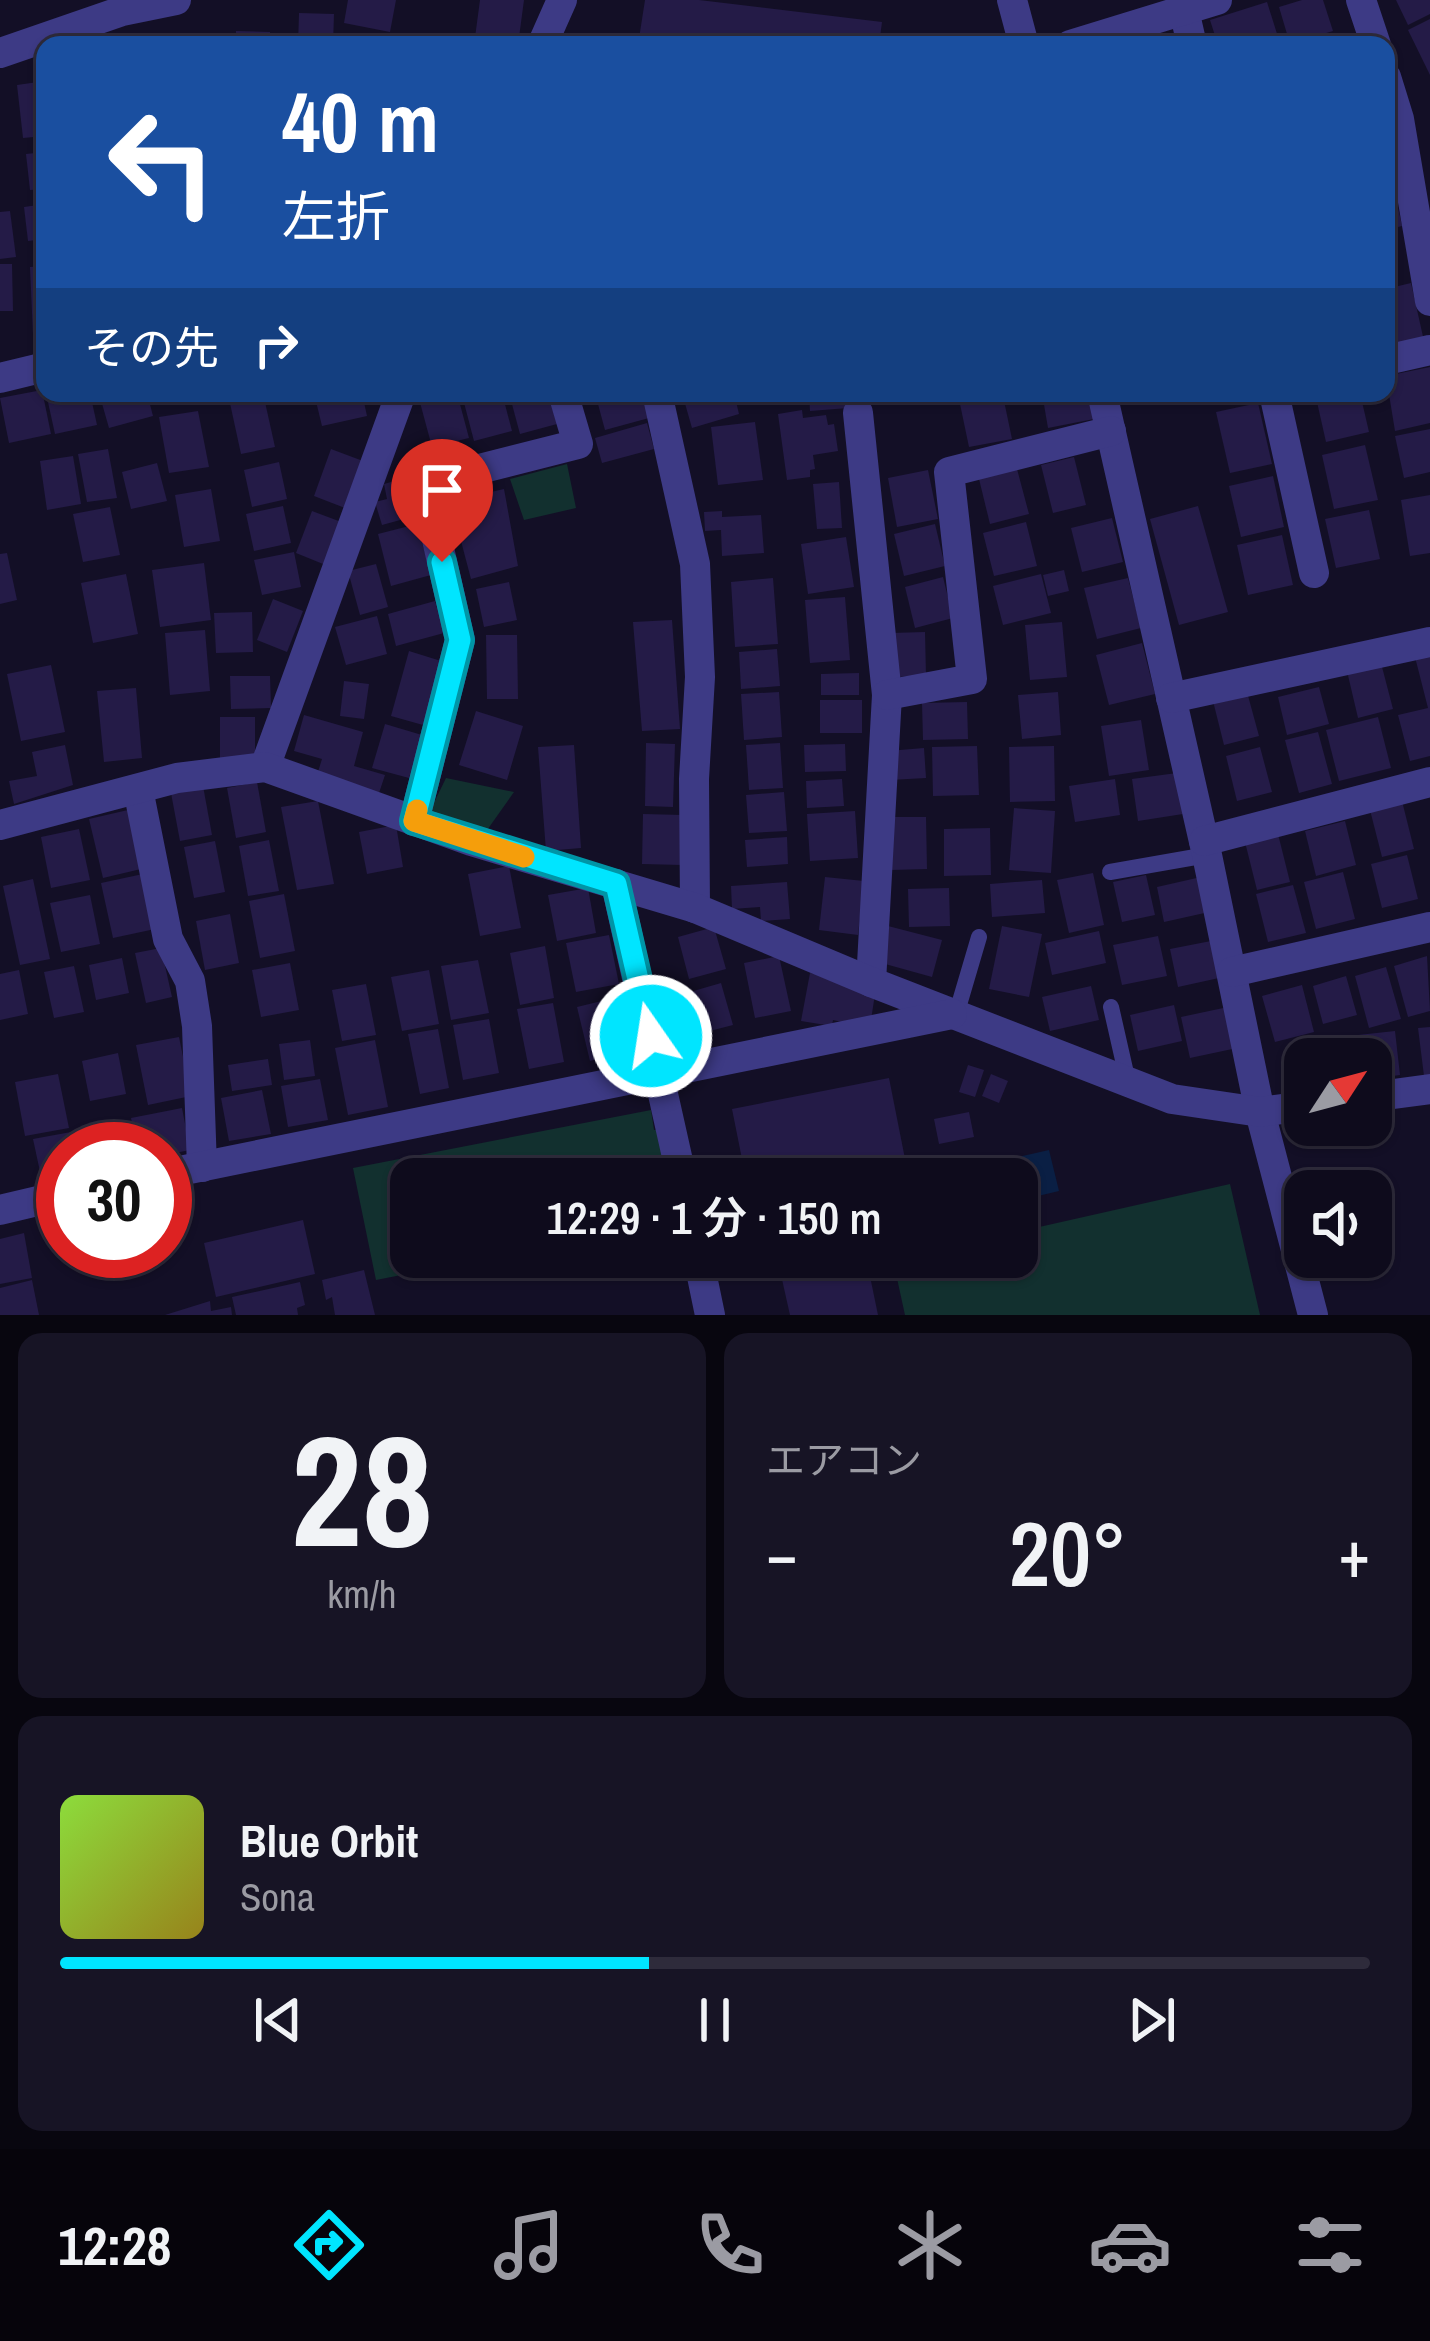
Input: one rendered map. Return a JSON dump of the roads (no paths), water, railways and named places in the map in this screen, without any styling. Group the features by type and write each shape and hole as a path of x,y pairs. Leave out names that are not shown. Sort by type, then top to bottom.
{"street":[{"path":"60,36 122,10 176,0"},
{"path":"546,36 562,0"},
{"path":"1012,0 1022,36"},
{"path":"1099,36 1217,0"},
{"path":"1361,0 1373,36"},
{"path":"1184,10 1190,36"},
{"path":"0,53 36,44"},
{"path":"1395,106 1430,301"},
{"path":"1395,358 1430,350"},
{"path":"0,378 36,369"},
{"path":"265,767 397,402"},
{"path":"414,821 460,640 424,483 578,444 566,402"},
{"path":"659,402 695,564 700,677 694,779 695,908"},
{"path":"1104,402 1206,848 1260,1112 1313,1315"},
{"path":"1276,402 1314,573"},
{"path":"859,413 886,695 872,982"},
{"path":"886,695 972,679 949,472 1111,431"},
{"path":"1172,698 1430,642"},
{"path":"0,825 177,778 265,767 414,821 695,908 1172,1099 1260,1112 1284,1109"},
{"path":"1206,848 1430,782"},
{"path":"138,789 168,939 190,981 197,1026 202,1167"},
{"path":"616,884 678,1158"},
{"path":"1232,972 1430,927"},
{"path":"192,1169 954,1014"},
{"path":"1392,1094 1430,1089"},
{"path":"0,1210 36,1202"},
{"path":"702,1278 710,1315"}],"lane":[{"path":"1110,872 1206,848"},
{"path":"954,1014 979,937"},
{"path":"1111,1007 1128,1082"}],"water":[{"path":"1049,1150 1059,1191 1038,1196 1038,1158 1014,1158"}]}
